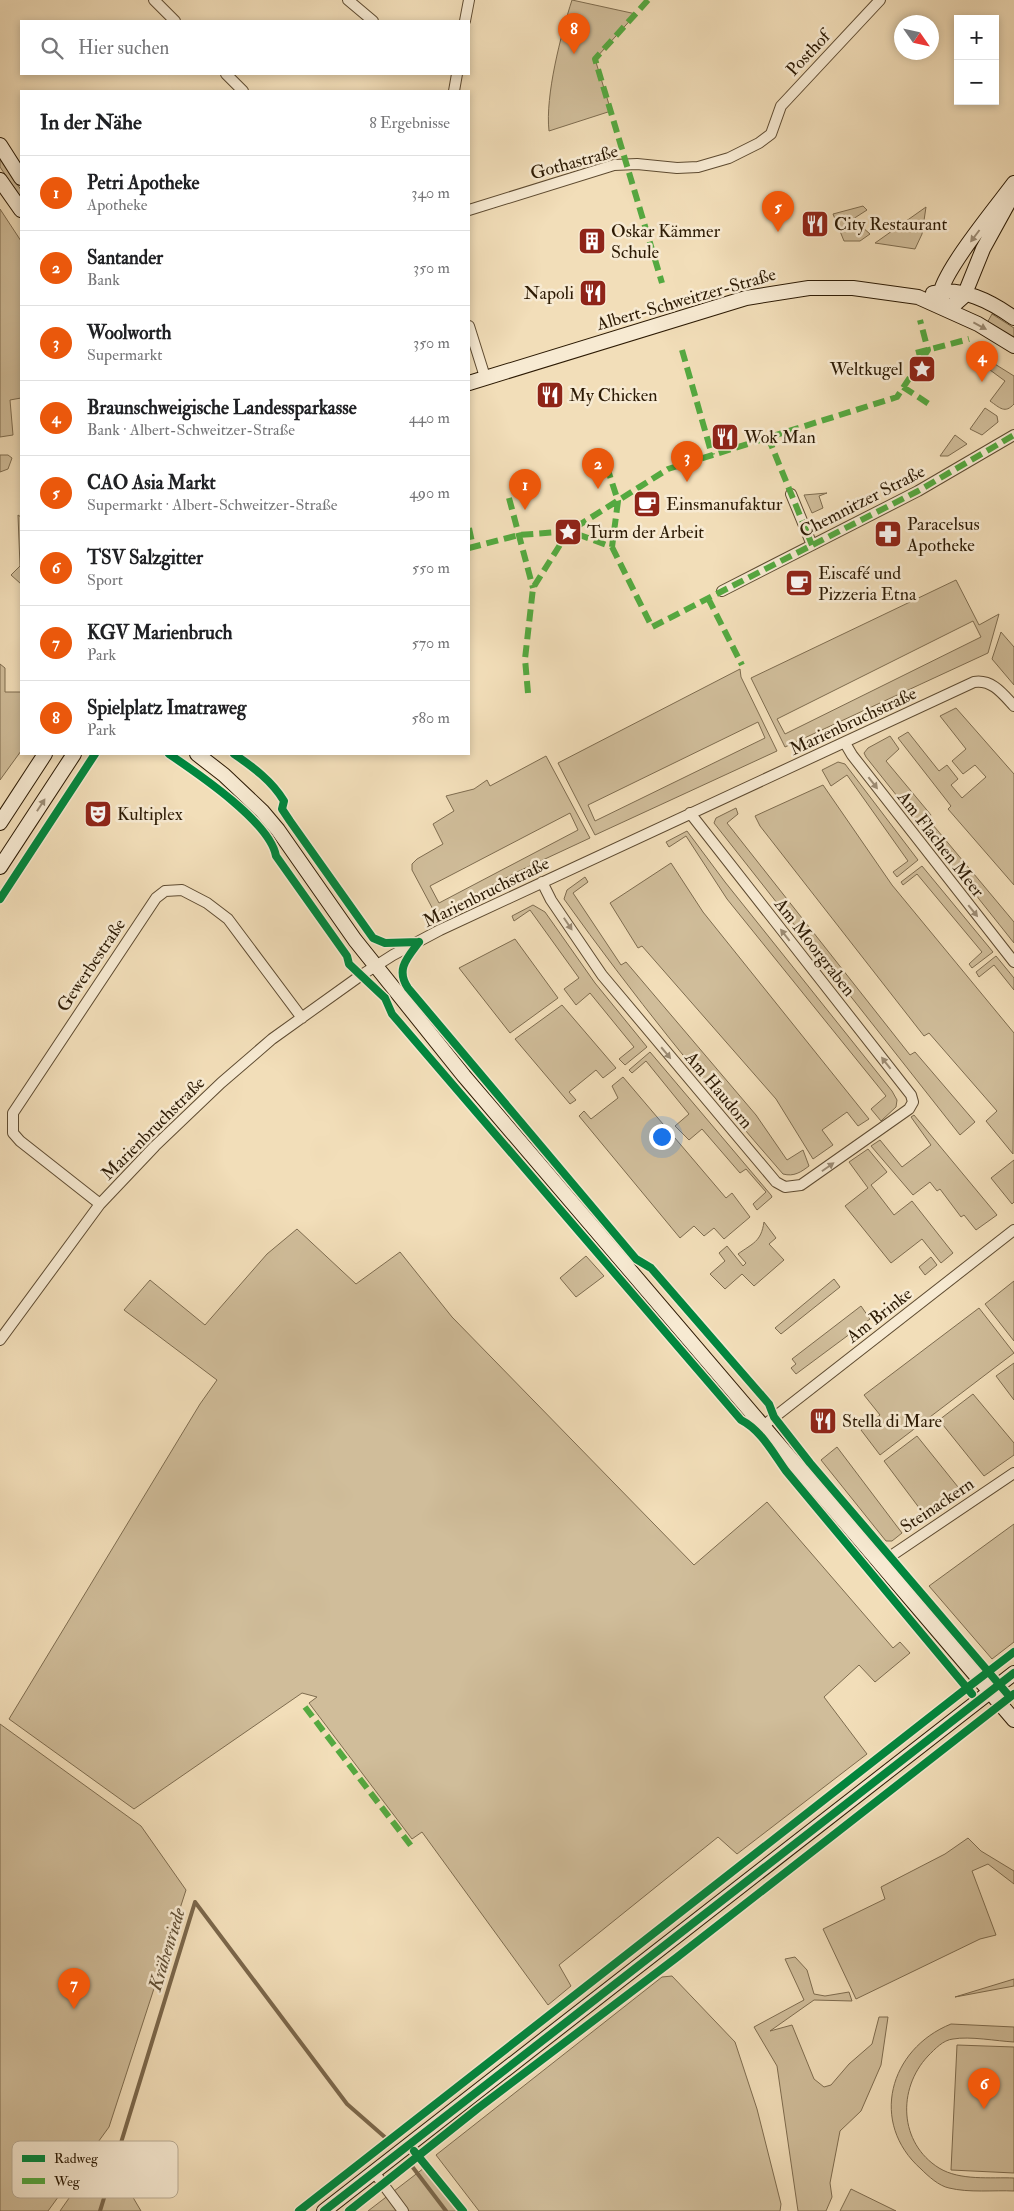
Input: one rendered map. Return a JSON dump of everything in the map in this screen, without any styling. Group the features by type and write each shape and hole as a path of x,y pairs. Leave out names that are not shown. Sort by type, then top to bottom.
{"street":[{"path":"154,0 174,20"},
{"path":"348,0 372,20"},
{"path":"466,20 469,0"},
{"name":"Posthof","path":"771,134 781,106 880,0"},
{"path":"227,75 242,90"},
{"path":"454,90 457,75"},
{"name":"Gothastraße","path":"470,210 614,165 637,164 689,169 712,164 746,151 771,134"},
{"path":"0,145 20,176"},
{"path":"0,180 20,209"},
{"path":"1014,183 962,253 941,292 941,300 945,308 959,301 965,293 980,255 1014,193"},
{"name":"Albert-Schweitzer-Straße","path":"470,382 768,293 838,288 918,296 941,292 965,293 991,303 1014,318"},
{"name":"Albert-Schweitzer-Straße","path":"918,296 978,324 1014,346"},
{"path":"470,329 485,378"},
{"name":"Chemnitzer Straße","path":"722,591 924,487 1014,435"},
{"path":"791,494 812,546"},
{"name":"Marienbruchstraße","path":"0,1340 100,1204 183,1118 272,1039 376,966 440,930 974,682 988,683 1014,706"},
{"name":"Am Flachen Meer","path":"845,743 852,755 950,883 1014,962"},
{"path":"0,823 44,755"},
{"path":"0,866 73,755"},
{"path":"198,755 224,775 262,812 376,966 464,1076 1014,1720"},
{"name":"Am Moorgraben","path":"690,813 911,1095 913,1102"},
{"name":"Am Haudorn","path":"542,882 551,900 602,975 776,1182 785,1187 801,1185 909,1109 913,1102"},
{"name":"Gewerbestraße","path":"100,1204 13,1134 13,1113 156,898 165,891 182,890 207,903 228,919 302,1018"},
{"name":"Am Brinke","path":"764,1426 1014,1230"},
{"name":"Steinackern","path":"879,1564 1014,1473"},
{"path":"324,2211 1014,1673"},
{"path":"374,2172 403,2211"}],"shaded area":[{"path":"572,0 636,14 595,59 611,111 549,131 549,101 552,83 563,30"},
{"path":"0,157 20,188 20,197 0,167"},
{"path":"863,206 867,210 853,219 870,234 860,241 844,241 833,214"},
{"path":"926,207 922,234 915,249 875,243"},
{"path":"0,209 20,239 20,398 10,400 13,435 0,437"},
{"path":"992,314 1014,328 1014,340 987,323"},
{"path":"974,351 1014,376 1014,404 1008,409 1002,409 990,401 1005,381 971,356"},
{"path":"985,408 997,416 998,422 982,435 970,429"},
{"path":"955,435 967,444 948,456 940,456"},
{"path":"0,455 8,455 12,458 8,469 0,472"},
{"path":"827,493 819,496 823,508 812,513 804,495"},
{"path":"18,515 20,516 20,566"},
{"path":"20,566 20,583 11,575"},
{"path":"956,580 979,625 999,614 988,653 785,747 751,678","holes":["973,621 981,637 785,734 777,719"]},
{"path":"1001,632 1014,647 1014,685 992,659"},
{"path":"0,664 5,668 5,692 20,692 20,752 0,780"},
{"path":"740,669 741,677 777,751 595,835 558,763","holes":["758,722 765,738 595,821 588,805"]},
{"path":"956,708 1014,774 1014,885 948,809 951,806 898,738 908,732 939,771 947,765 958,779 951,785 962,798 986,777 975,765 963,774 952,761 966,749 940,716"},
{"path":"890,736 899,749 886,761 931,815 928,819 1014,922 1014,943 866,757 864,753 868,748"},
{"path":"546,756 590,838 517,872 436,915 412,870 412,864 443,844 433,824 454,811 446,796 474,789 487,780 490,786","holes":["570,813 578,830 439,903 430,886"]},
{"path":"838,762 845,764 918,860 897,877 893,872 908,861 847,775 831,786 822,770"},
{"path":"823,785 892,885 1014,1033 1013,1154 986,1121 997,1111 929,1033 924,1036 760,826 755,816"},
{"path":"736,808 738,814 727,823 910,1055 915,1052 975,1122 960,1135 714,823 716,818"},
{"path":"687,831 725,882 892,1091 897,1100 896,1107 881,1121 871,1109 886,1096 727,899 686,836 669,847 666,842"},
{"path":"671,863 703,912 869,1119 858,1126 847,1112 822,1130 833,1145 813,1159 776,1099 642,946 638,948 610,903"},
{"path":"922,866 993,952 972,968 969,964 982,952 917,874 903,885 901,882"},
{"path":"585,877 588,882 573,893 621,965 626,962 756,1115 787,1160 803,1150 809,1166 794,1174 783,1174 643,1005 564,899 567,890"},
{"path":"533,905 545,912 595,983 647,1047 625,1065 619,1059 634,1047 590,993 576,1005 564,989 579,978 530,910 514,921 512,916"},
{"path":"515,939 558,998 510,1033 459,968"},
{"path":"996,956 1014,978 1014,990 994,965 979,977 976,972"},
{"path":"562,1005 616,1068 603,1078 596,1070 569,1092 576,1100 570,1104 515,1039"},
{"path":"650,1052 771,1195 772,1197 757,1210 753,1204 766,1192 746,1169 740,1173 702,1129 689,1140 675,1126 689,1114 646,1061 632,1073 629,1070"},
{"path":"623,1077 726,1198 732,1193 750,1217 724,1239 714,1228 704,1236 694,1226 680,1238 579,1116 584,1111 591,1119 618,1098 612,1086"},
{"path":"914,1115 997,1215 976,1230 964,1215 961,1217 940,1189 937,1191 930,1182 913,1195 871,1146 880,1140 902,1167 931,1145 911,1117"},
{"path":"868,1149 887,1172 871,1185 894,1215 912,1201 953,1253 941,1263 922,1239 891,1263 845,1206 868,1188 849,1162"},
{"path":"1014,1160 1014,1202 1012,1204 991,1178"},
{"path":"764,1222 776,1238 769,1244 784,1260 754,1286 742,1274 725,1289 710,1274 725,1261 719,1253 727,1246 743,1266 746,1263 738,1254 758,1238 763,1229"},
{"path":"297,1229 356,1284 400,1252 452,1317 694,1565 767,1502 893,1648 900,1642 910,1653 875,1682 859,1665 824,1697 867,1754 737,1854 718,1837 559,1965 571,1986 548,2005 422,1832 412,1839 309,1703 317,1697 302,1693 134,1809 9,1719 200,1404 217,1380 124,1310 150,1280 205,1325 267,1254"},
{"path":"586,1256 604,1276 576,1297 560,1278"},
{"path":"931,1257 937,1265 925,1275 919,1267"},
{"path":"834,1279 840,1287 781,1334 775,1328"},
{"path":"1014,1281 1014,1341 985,1304"},
{"path":"861,1306 870,1319 796,1374 791,1368 796,1364 792,1359"},
{"path":"979,1308 1014,1353 880,1455 861,1430 880,1415 864,1395"},
{"path":"1014,1363 1014,1400 996,1376"},
{"path":"973,1394 1014,1443 1014,1455 984,1476 939,1420"},
{"path":"917,1436 962,1492 926,1517 884,1461"},
{"path":"837,1447 902,1533 892,1541 886,1541 821,1460"},
{"path":"1014,1524 1014,1642 992,1659 929,1586"},
{"path":"0,1724 141,1826 186,1890 109,2127 99,2141 12,2141 12,2198 57,2198 48,2211 0,2211"},
{"path":"968,1838 981,1851 1014,1871 1014,1884 988,1864 972,1871 996,1935 980,1939 856,1999 823,1929 885,1899 881,1887 945,1854"},
{"path":"795,1957 807,1970 814,1994 825,1996 849,1992 852,2001 814,2000 770,2031 792,2025 814,2079 824,2087 831,2085 849,2064 872,2044 879,2017 888,2017 881,2065 861,2111 840,2131 830,2183 832,2197 826,2211 798,2211 777,2066 754,2027 804,2000 785,1959"},
{"path":"672,1976 735,2042 757,2109 781,2204 780,2211 479,2211 436,2155 662,1977"},
{"path":"1014,1979 1014,1986 955,1997"},
{"path":"951,2024 1014,2027 1014,2042 960,2038 946,2041 936,2048 918,2069 911,2084 907,2099 907,2115 910,2130 916,2145 939,2168 966,2177 1014,2178 1014,2191 965,2190 941,2185 924,2172 905,2151 895,2130 891,2109 893,2089 901,2069 913,2051 930,2036"},
{"path":"957,2045 1014,2047 1014,2173 951,2170"},
{"path":"424,2168 458,2211 368,2211"},
{"path":"851,2189 896,2211 840,2211"},
{"path":"69,2198 133,2198 141,2211 60,2211"}],"waterway":[{"name":"Krähenriede","path":"122,2141 195,1902 347,2104 387,2139"},
{"name":"Krähenriede","path":"411,2165 446,2211"},
{"name":"Krähenriede","path":"100,2211 104,2198"}],"marked path":[{"path":"648,0 595,59 662,283"},
{"path":"576,527 668,469 897,397 928,350 920,320"},
{"path":"916,353 969,339"},
{"path":"682,350 712,455"},
{"path":"903,387 932,406"},
{"path":"612,547 652,627 918,491 1014,435"},
{"path":"768,437 812,545"},
{"path":"577,534 612,547 618,501 605,461"},
{"path":"509,498 533,588"},
{"path":"470,548 519,535 559,532"},
{"path":"470,533 473,547"},
{"path":"528,693 525,659 533,588 563,540"},
{"path":"708,598 742,665"},
{"path":"305,1707 412,1847"}],"cycle path":[{"path":"0,899 94,755"},
{"path":"170,755 231,799 261,828 271,843 276,856 347,956 349,964 385,998 392,1014 741,1420 761,1436 786,1471 967,1688 299,2211"},
{"path":"235,755 262,775 274,787 284,801 282,809 373,938 385,943 419,942"},
{"path":"419,942 404,964 403,975 408,988 636,1259 651,1268 769,1404 774,1417 810,1463 1010,1697"},
{"path":"972,1694 967,1688 1014,1652"},
{"path":"324,2211 1014,1673"},
{"path":"349,2211 477,2109 676,1958 1014,1694"},
{"path":"414,2151 463,2211"}],"place":[{"name":"Spielplatz Imatraweg","path":"574,54"},
{"name":"City Restaurant","path":"815,224"},
{"name":"CAO Asia Markt","path":"778,232"},
{"name":"Oskar Kämmer Schule","path":"592,241"},
{"name":"Napoli","path":"593,293"},
{"name":"Weltkugel","path":"922,369"},
{"name":"Braunschweigische Landessparkasse","path":"982,382"},
{"name":"My Chicken","path":"550,395"},
{"name":"Wok Man","path":"725,437"},
{"name":"Woolworth","path":"687,482"},
{"name":"Santander","path":"598,489"},
{"name":"Einsmanufaktur","path":"647,504"},
{"name":"Petri Apotheke","path":"525,510"},
{"name":"Turm der Arbeit","path":"568,532"},
{"name":"Paracelsus Apotheke","path":"888,534"},
{"name":"Eiscafé und Pizzeria Etna","path":"799,583"},
{"name":"Kultiplex","path":"98,814"},
{"name":"Stella di Mare","path":"823,1421"},
{"name":"KGV Marienbruch","path":"74,2009"},
{"name":"TSV Salzgitter","path":"984,2109"}]}
